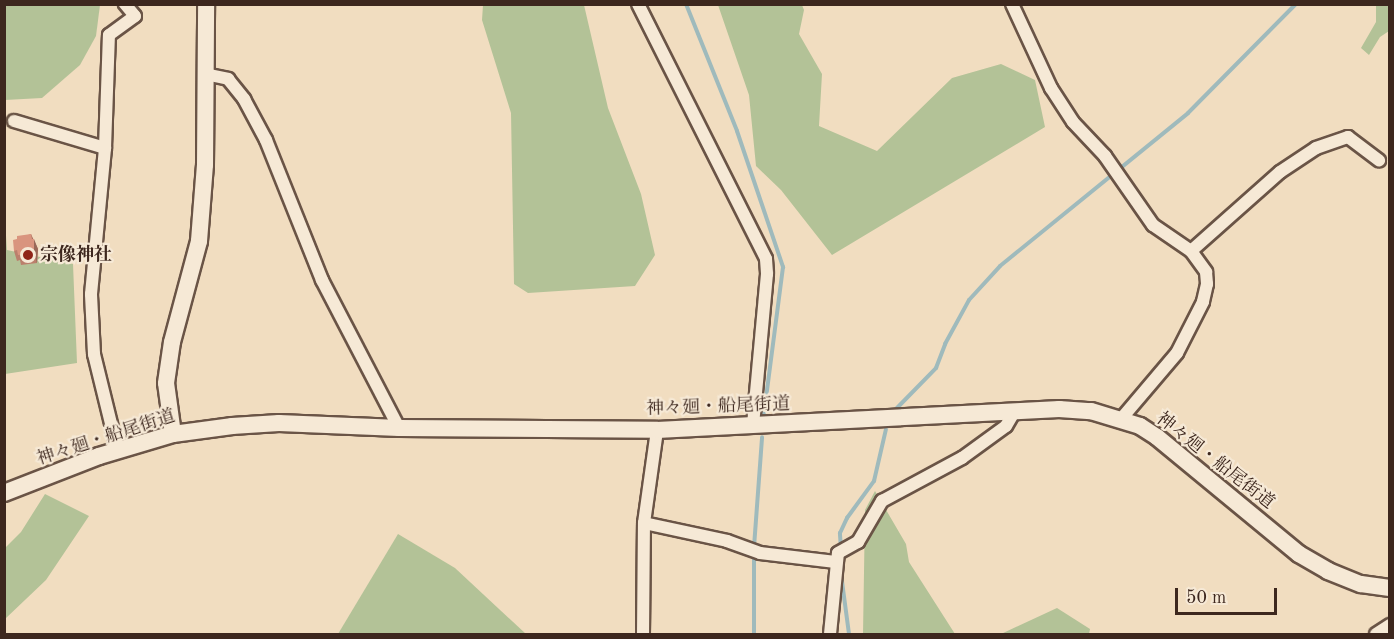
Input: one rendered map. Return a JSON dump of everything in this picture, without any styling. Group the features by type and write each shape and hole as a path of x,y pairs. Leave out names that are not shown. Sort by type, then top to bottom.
{"street":[{"path":"118,452 94,354 91,294 105,148 109,35 135,16 125,4"},
{"path":"172,434 166,383 172,342 199,241 205,165 206,4"},
{"path":"638,4 766,259 759,425"},
{"path":"1012,4 1052,88 1073,122 1105,156 1153,225 1191,251 1206,272 1207,284 1203,302 1177,353 1121,419"},
{"path":"205,74 228,79 244,99 266,140 322,280 399,428"},
{"path":"14,121 105,148"},
{"path":"1191,251 1280,172 1316,148 1348,137 1379,160"},
{"name":"神々廻・船尾街道","path":"4,493 172,434 279,423 399,428 657,430 1059,409 1091,411 1121,419 1157,437 1299,554 1328,571 1361,584 1389,588"},
{"path":"644,523 727,541 760,553 841,554 858,542 882,501 962,458 1006,426 1014,412"},
{"path":"643,634 644,523 657,430"},
{"path":"830,634 841,554"},
{"path":"1376,634 1389,625"}],"green space":[{"path":"5,4 100,5 96,36 80,65 42,98 5,100"},
{"path":"483,5 584,5 608,108 641,194 655,255 635,286 528,293 514,284 511,113 482,20"},
{"path":"718,5 802,5 804,10 799,34 822,74 819,126 877,151 952,78 1001,64 1035,80 1045,127 832,255 781,190 756,166 749,95"},
{"path":"1376,5 1389,5 1389,31 1380,37 1369,55 1361,48 1376,22"},
{"path":"4,206 7,250 73,264 77,363 5,374"},
{"path":"875,491 906,544 909,562 955,634 863,634 865,510"},
{"path":"45,494 89,516 46,580 5,619 5,548 21,532"},
{"path":"398,534 455,568 526,634 338,634"},
{"path":"1057,608 1090,629 1089,634 1001,634"}],"building":[{"path":"31,234 34,239 34,253 18,255 17,250 14,251 13,240 17,239 17,236"}],"waterway":[{"path":"686,4 737,131 783,267 764,414"},
{"path":"895,410 936,368 945,344 969,300 1000,266 1188,113 1296,4"},
{"path":"841,549 840,533 847,518 874,481 886,429"},
{"path":"754,547 762,437"},
{"path":"754,554 754,634"},
{"path":"841,574 849,634"}],"place":[{"name":"宗像神社","path":"28,255"}]}
